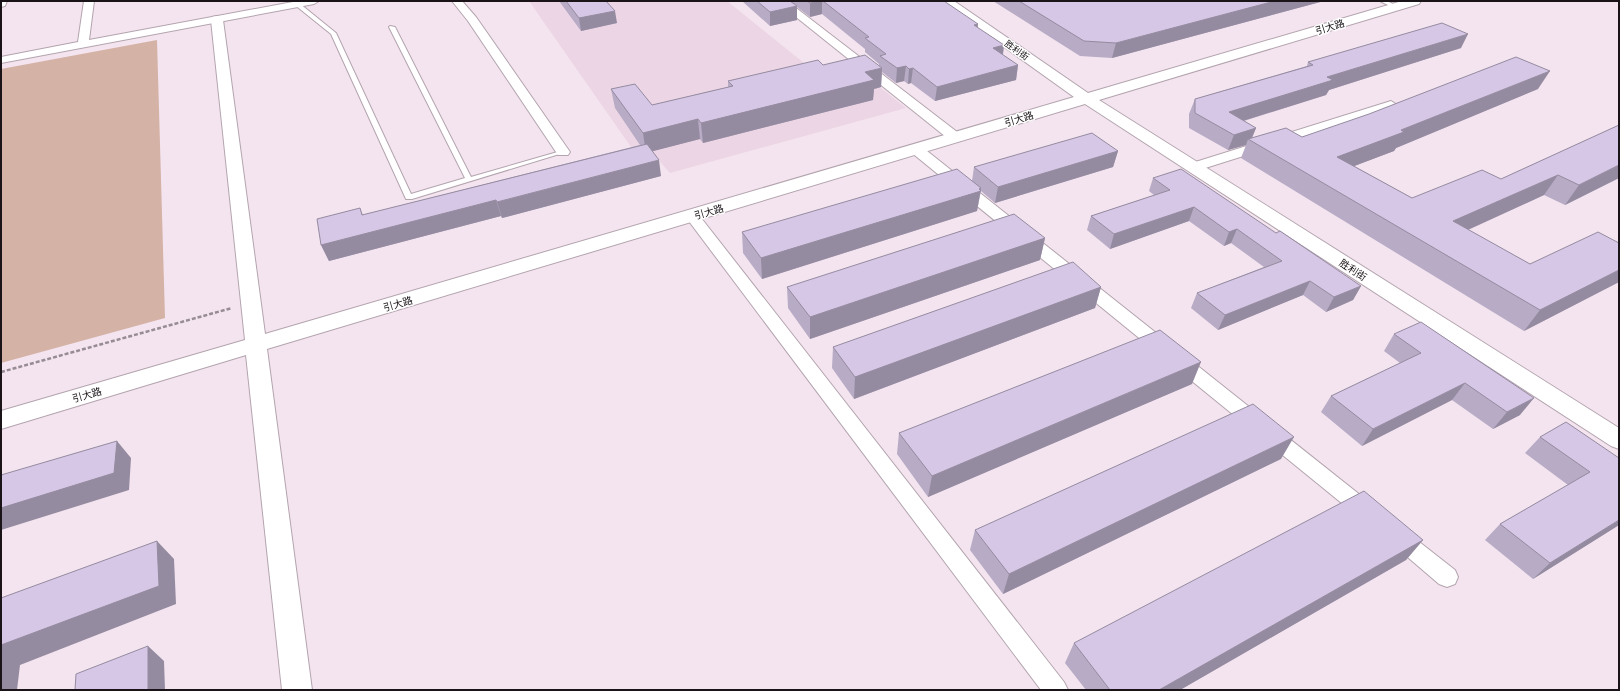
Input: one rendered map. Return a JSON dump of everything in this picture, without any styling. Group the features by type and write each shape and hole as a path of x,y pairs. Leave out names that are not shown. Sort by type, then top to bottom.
{"street":[{"path":"83,45 89,1"},
{"path":"1,60 314,1"},
{"path":"456,1 472,19 564,152"},
{"path":"781,1 956,138"},
{"name":"胜利街","path":"946,1 1087,99 1619,440"},
{"name":"胜利街","path":"960,1 1078,82 1087,99"},
{"name":"引大路","path":"1,420 917,150 1087,99 1390,4 1416,1"},
{"path":"217,20 297,690"},
{"path":"1194,167 1391,105"},
{"path":"917,150 1447,577"},
{"path":"693,217 1056,690"}],"lane":[{"path":"297,4 333,33 409,197 564,152"},
{"path":"392,27 469,179"}],"path":[{"path":"1,372 251,303"}],"shaded area":[{"path":"529,1 727,1 819,75 855,67 906,108 670,173 653,154 638,157"},
{"path":"157,40 165,318 1,363 1,69"}],"building":[{"path":"566,1 606,1 615,11 579,18"},
{"path":"757,1 790,1 797,6 770,12"},
{"path":"807,1 820,1 810,3"},
{"path":"823,1 944,1 978,24 974,25 1004,45 993,48 1018,65 937,87 913,68 909,69 906,66 897,68 880,56 886,54 865,38 869,37"},
{"path":"1019,1 1275,1 1116,43 1084,41"},
{"path":"1442,23 1468,34 1327,77 1333,80 1229,112 1256,128 1234,135 1195,113 1195,99 1313,65 1308,62"},
{"path":"865,55 882,68 865,72 874,80 701,123 698,119 643,133 611,89 635,84 652,105 733,86 728,81 818,60 823,65"},
{"path":"1516,57 1550,71 1401,130 1404,132 1337,157 1412,198 1482,170 1501,179 1619,125 1619,165 1579,185 1558,175 1453,221 1530,264 1598,232 1619,243 1619,270 1540,310 1248,139 1286,128 1302,137 1369,114"},
{"path":"1092,133 1118,151 998,187 974,167"},
{"path":"647,144 659,160 497,202 496,200 321,245 317,219 360,208 362,215"},
{"path":"957,169 981,188 979,189 981,191 761,258 742,232"},
{"path":"1181,169 1276,233 1280,231 1361,286 1334,297 1310,281 1225,315 1197,293 1282,261 1237,229 1229,232 1194,207 1114,234 1091,216 1170,190 1153,178"},
{"path":"1014,214 1045,238 810,317 787,287"},
{"path":"1073,262 1101,287 855,377 833,347"},
{"path":"1421,322 1534,398 1507,412 1465,383 1373,429 1331,396 1421,353 1394,334"},
{"path":"1160,330 1201,362 932,476 899,433"},
{"path":"1253,404 1294,437 1009,574 975,530"},
{"path":"1566,422 1619,458 1619,520 1550,563 1500,524 1590,472 1540,437"},
{"path":"117,441 114,473 1,508 1,475"},
{"path":"1364,491 1423,540 1159,690 1110,690 1074,643"},
{"path":"157,541 159,586 1,645 1,598"},
{"path":"148,646 148,690 75,690 76,674"}]}
